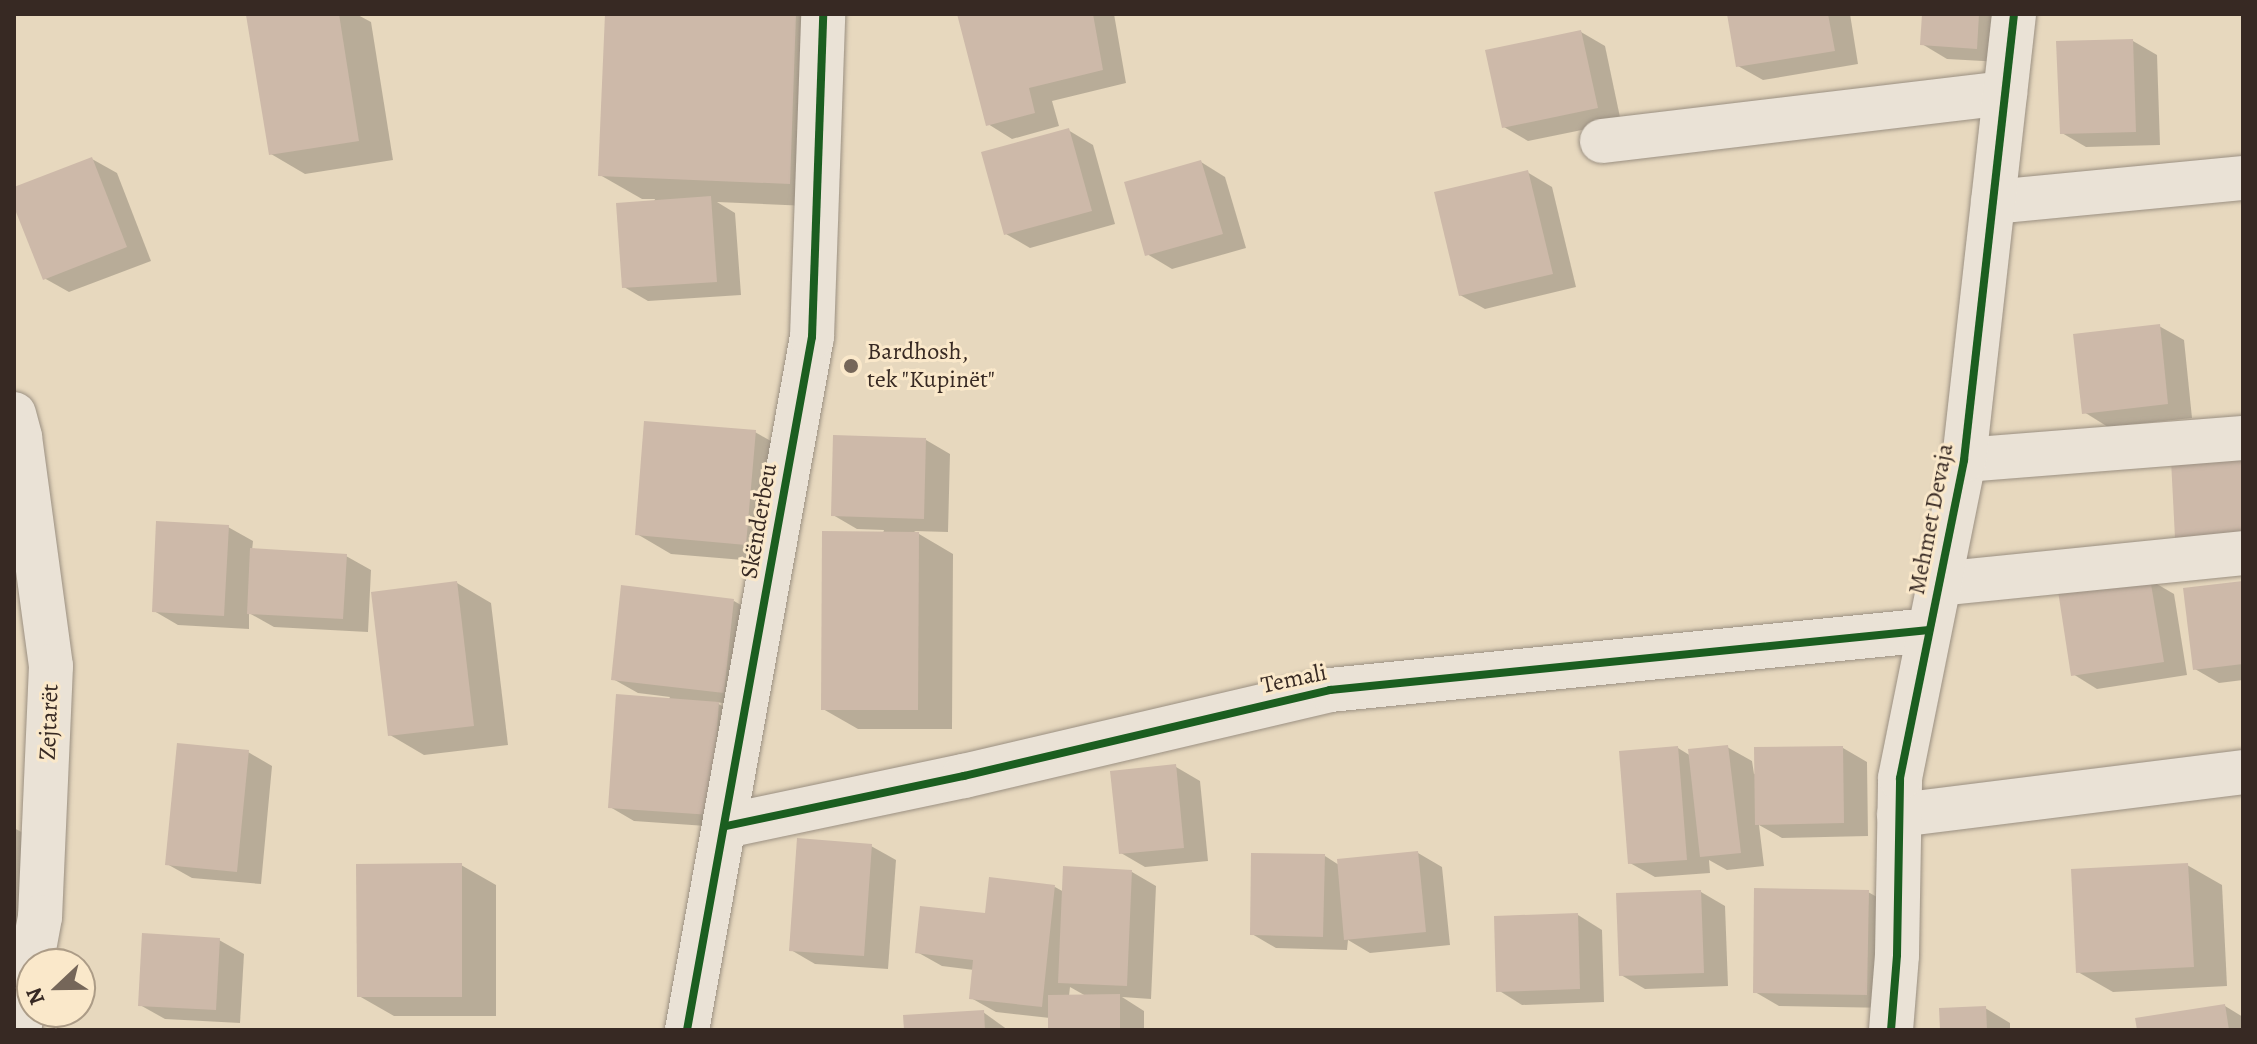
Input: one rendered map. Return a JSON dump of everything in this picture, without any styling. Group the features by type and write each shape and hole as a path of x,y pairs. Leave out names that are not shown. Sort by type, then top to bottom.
{"street":[{"name":"Skënderbeu","path":"687,1030 812,337 823,14"},
{"name":"Mehmet Devaja","path":"1891,1030 1897,955 1900,778 1964,460 2014,14"},
{"path":"1602,141 2005,93"},
{"path":"1993,202 2243,178"},
{"name":"Zejtarët","path":"14,414 20,437 51,666 40,917 19,1030"},
{"path":"1964,460 2243,438"},
{"path":"1939,584 2243,553"},
{"name":"Temali","path":"726,826 964,776 1330,690 1929,630"},
{"path":"1899,815 2243,772"}],"building":[{"path":"339,14 359,141 269,155 246,15"},
{"path":"605,14 796,14 790,184 598,176"},
{"path":"957,14 1093,14 1103,70 1029,88 1035,113 986,126"},
{"path":"1727,14 1828,14 1835,51 1736,67"},
{"path":"1922,14 1979,14 1977,49 1920,45"},
{"path":"1581,30 1598,108 1502,128 1485,50"},
{"path":"2133,39 2136,132 2060,134 2056,41"},
{"path":"1069,128 1092,211 1004,235 981,152"},
{"path":"92,157 127,247 43,280 14,207 14,187"},
{"path":"1201,160 1223,234 1145,256 1124,182"},
{"path":"1528,170 1553,274 1459,296 1434,192"},
{"path":"711,196 717,282 622,288 616,203"},
{"path":"2160,324 2168,404 2082,414 2073,334"},
{"path":"644,421 756,430 746,545 635,535"},
{"path":"833,435 926,438 924,519 831,516"},
{"path":"2243,455 2243,534 2175,538 2171,460"},
{"path":"156,521 229,525 224,616 152,612"},
{"path":"822,531 919,532 918,710 821,710"},
{"path":"250,548 347,554 343,619 247,614"},
{"path":"2150,578 2164,662 2071,676 2058,591"},
{"path":"457,581 474,726 388,736 371,592"},
{"path":"2243,581 2243,664 2193,670 2183,588"},
{"path":"621,585 734,599 724,693 611,680"},
{"path":"616,694 719,702 711,815 608,808"},
{"path":"177,743 249,750 237,872 165,865"},
{"path":"1728,745 1741,853 1700,857 1688,749"},
{"path":"1678,746 1687,860 1628,864 1619,751"},
{"path":"1843,746 1844,823 1755,825 1754,747"},
{"path":"1176,764 1184,848 1119,854 1110,771"},
{"path":"797,838 872,844 864,956 789,951"},
{"path":"1418,851 1426,932 1344,940 1337,859"},
{"path":"1251,853 1325,854 1323,937 1250,935"},
{"path":"462,863 462,997 357,997 356,864"},
{"path":"2188,863 2194,967 2076,973 2071,869"},
{"path":"1063,866 1132,870 1127,986 1058,983"},
{"path":"989,877 1055,885 1042,1007 969,999 973,960 915,953 920,906 985,913"},
{"path":"1754,888 1869,890 1867,995 1753,993"},
{"path":"1701,890 1704,973 1619,976 1616,893"},
{"path":"1578,913 1580,989 1496,992 1494,916"},
{"path":"142,933 220,938 216,1010 138,1006"},
{"path":"1120,994 1120,1030 1048,1030 1048,995"},
{"path":"2225,1004 2229,1030 2137,1030 2135,1018"},
{"path":"1986,1006 1987,1030 1940,1030 1939,1008"},
{"path":"984,1010 985,1030 904,1030 903,1015"}],"cycle path":[{"path":"687,1030 812,337 823,14"},
{"path":"1891,1030 1897,955 1900,778 1964,460 2014,14"},
{"path":"726,826 964,776 1330,690 1929,630"}],"place":[{"name":"Bardhosh, tek \"Kupinët\"","path":"851,366"}]}
